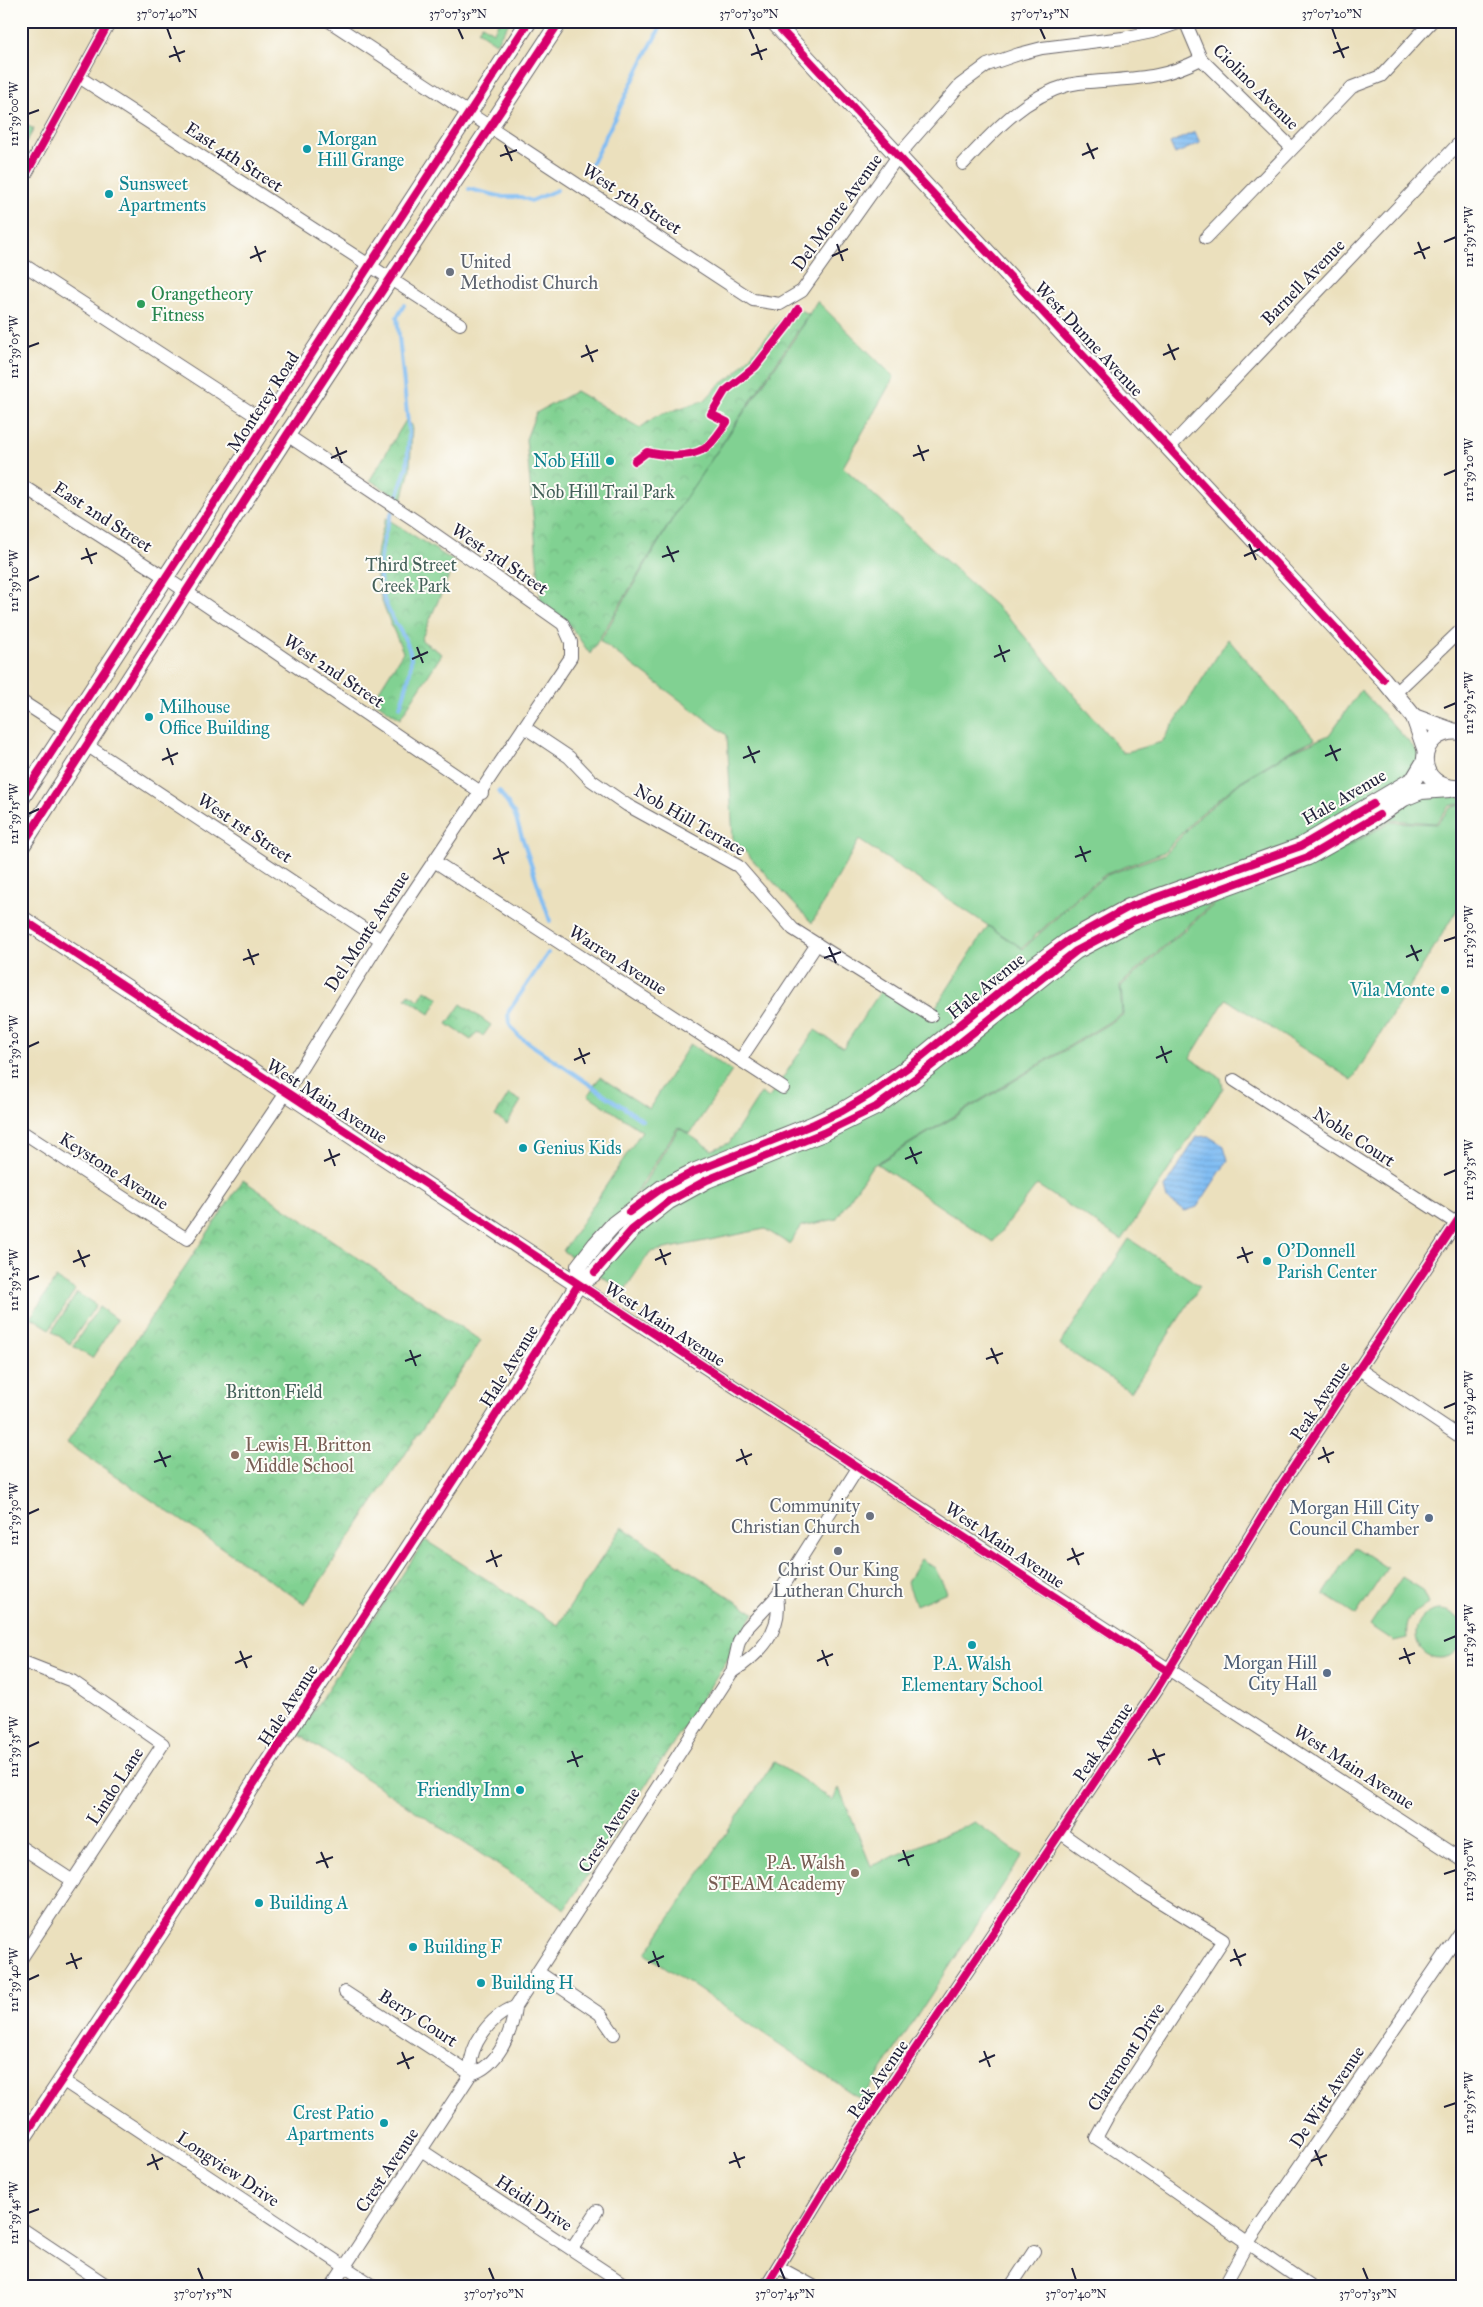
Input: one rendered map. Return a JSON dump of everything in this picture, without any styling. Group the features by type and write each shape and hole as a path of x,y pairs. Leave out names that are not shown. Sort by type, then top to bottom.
{"main road":[{"name":"Monterey Road","path":"21,799 529,21"},
{"path":"21,847 88,746 287,435 560,21"},
{"name":"West Dunne Avenue","path":"773,21 1383,679 1414,717 1431,779 1456,788"},
{"name":"West Dunne Avenue","path":"1414,717 1456,731"},
{"name":"Hale Avenue","path":"578,1285 579,1266 596,1244 614,1224 662,1188 693,1172 842,1111 911,1065 1017,978 1069,940 1129,908 1301,846 1414,779 1432,739 1456,731"},
{"name":"Hale Avenue","path":"21,2141 174,1912 251,1788 492,1421 578,1285 593,1274 632,1230 669,1201 707,1180 823,1133 876,1107 917,1077 1076,951 1133,921 1308,857 1363,826 1404,798 1421,791 1456,788"},
{"name":"West Main Avenue","path":"21,918 578,1285"}],"street":[{"path":"21,183 110,21"},
{"name":"West 5th Street","path":"330,21 753,300 780,304"},
{"name":"Del Monte Avenue","path":"780,304 802,291 898,156 960,85 987,65 1042,48 1122,38 1152,32 1184,21"},
{"name":"Ciolino Avenue","path":"1184,21 1201,59 1292,148"},
{"path":"1206,238 1352,87 1381,76 1432,21"},
{"path":"963,164 996,128 1024,105 1048,92 1069,84 1161,76 1179,71 1201,59"},
{"name":"East 4th Street","path":"79,77 392,278 460,324"},
{"name":"Barnell Avenue","path":"1169,448 1462,140"},
{"path":"21,263 267,423"},
{"name":"West 3rd Street","path":"287,435 401,511 562,624 571,642"},
{"name":"East 2nd Street","path":"21,485 166,578"},
{"name":"West 2nd Street","path":"166,578 482,793"},
{"path":"1394,694 1462,629"},
{"name":"Del Monte Avenue","path":"187,1239 286,1093 381,940 482,793 571,657 571,642"},
{"path":"21,701 66,730"},
{"name":"Nob Hill Terrace","path":"524,727 569,757 591,780 627,805 738,866 793,929 931,1016"},
{"name":"West 1st Street","path":"88,746 381,940"},
{"name":"Warren Avenue","path":"434,861 783,1088"},
{"path":"740,1060 817,944"},
{"name":"Noble Court","path":"1234,1080 1459,1219"},
{"name":"Keystone Avenue","path":"21,1132 187,1239"},
{"name":"Peak Avenue","path":"766,2286 860,2131 1168,1671 1279,1489 1459,1219"},
{"name":"West Main Avenue","path":"578,1285 1168,1671 1462,1860"},
{"path":"1359,1369 1462,1438"},
{"name":"Crest Avenue","path":"471,2074 478,2072 502,2047 510,2030 515,2008 732,1672 739,1641 753,1620 777,1596 858,1468"},
{"name":"Crest Avenue","path":"732,1672 755,1655 767,1643 776,1626 779,1613 777,1596"},
{"name":"Lindo Lane","path":"21,1661 72,1682 163,1744 21,1959"},
{"name":"Claremont Drive","path":"1061,1833 1142,1890 1223,1940 1113,2108 1096,2138 1173,2189 1248,2244 1310,2286"},
{"path":"21,1847 73,1880"},
{"name":"De Witt Avenue","path":"1224,2286 1248,2244 1462,1930"},
{"path":"538,1972 600,2014 614,2034"},
{"name":"Berry Court","path":"345,1992 471,2074"},
{"name":"Crest Avenue","path":"332,2286 471,2074 470,2064 479,2039 493,2021 506,2011 515,2008"},
{"name":"Longview Drive","path":"62,2080 374,2286"},
{"name":"Heidi Drive","path":"421,2150 626,2286"},
{"path":"572,2249 597,2211"},
{"path":"21,2228 108,2286"},
{"path":"1011,2286 1034,2251"},
{"path":"778,2267 813,2286"}],"green space":[{"path":"500,21 510,21 496,43 478,31 482,25 493,32"},
{"path":"21,122 34,129 21,151"},
{"path":"817,301 894,377 843,467 1009,618 1123,753 1162,742 1228,639 1315,739 1290,751 1241,781 1197,817 1164,852 1106,874 1080,894 1022,948 859,840 812,923 733,839 727,735 600,641 682,503 796,336"},
{"name":"Nob Hill Trail Park","path":"792,307 809,314 678,509 590,654 571,627 541,603 526,439 536,413 576,391 640,428 656,416 705,400 718,386 735,374"},
{"path":"406,420 412,425 410,470 402,500 370,480"},
{"name":"Third Street Creek Park","path":"386,518 455,562 421,640 442,654 400,719 373,700 403,652 382,602 378,587 377,556"},
{"path":"1361,690 1462,800 1462,803 1449,806 1436,823 1390,820 1320,862 1217,900 1120,985 1122,1014 872,1166 836,1219 802,1226 789,1244 765,1229 650,1252 624,1291 590,1269 679,1128 712,1150 729,1143 761,1093 769,1098 815,1030 843,1048 884,986 930,1016 988,926 1023,949 1081,895 1107,875 1165,854 1197,819 1241,782 1290,752 1329,735"},
{"path":"1462,804 1462,850 1457,854 1462,860 1462,902 1352,1080 1226,999 1190,1058 1221,1078 1223,1088 1122,1240 1037,1185 993,1242 877,1164 1123,1015 1121,986 1218,901 1321,862 1390,822 1437,824 1450,808"},
{"path":"425,990 439,998 430,1014 406,998 409,994 419,1000"},
{"path":"461,1004 491,1025 483,1036 477,1032 471,1040 447,1024"},
{"path":"690,1044 732,1071 690,1134 678,1127 588,1267 563,1251 642,1131 588,1095 600,1077 649,1109"},
{"path":"509,1094 521,1101 507,1124 495,1116"},
{"name":"Britton Field","path":"243,1180 481,1341 305,1604 67,1443"},
{"path":"1129,1239 1200,1286 1131,1392 1060,1345"},
{"path":"56,1278 75,1290 50,1329 31,1317"},
{"path":"77,1293 96,1305 70,1344 52,1331"},
{"path":"99,1307 117,1320 92,1358 73,1346"},
{"path":"622,1527 754,1613 726,1662 565,1909 298,1734 425,1540 558,1625"},
{"path":"1355,1547 1387,1568 1356,1615 1324,1594"},
{"path":"921,1559 935,1568 947,1592 916,1605 907,1582"},
{"path":"1402,1577 1423,1590 1429,1604 1411,1617 1407,1626 1407,1638 1394,1641 1370,1625"},
{"path":"1435,1610 1445,1610 1454,1614 1460,1620 1463,1625 1463,1643 1454,1654 1445,1658 1435,1658 1426,1654 1420,1648 1416,1639 1416,1629 1420,1620 1426,1614"},
{"path":"774,1762 833,1800 839,1788 871,1866 975,1822 1022,1856 862,2100 646,1954"}],"water":[{"path":"1195,132 1200,143 1175,154 1170,143"},
{"path":"1208,1136 1224,1146 1228,1160 1197,1207 1185,1211 1167,1199 1164,1188 1197,1137"}],"waterway":[{"path":"588,170 664,21"},
{"path":"469,189 503,197 521,197 531,201 557,190"},
{"path":"395,503 407,467 409,433 397,317 404,305"},
{"path":"392,512 384,536 380,576 385,601 406,641 411,659 410,671 400,707"},
{"path":"499,791 514,813 550,921"},
{"path":"548,953 509,1011 508,1019 510,1026 520,1037 642,1120"}],"cycle path":[{"path":"21,183 110,21"},
{"path":"21,799 529,21"},
{"path":"21,847 287,435 560,21"},
{"path":"773,21 1383,679"},
{"path":"635,461 647,452 683,455 698,452 711,444 727,422 711,414 725,391 755,367 789,324 798,309"},
{"path":"629,1212 662,1188 693,1172 814,1124 842,1111 869,1095 911,1065 1017,978 1069,940 1129,907 1301,846 1373,804"},
{"path":"595,1272 632,1230 669,1201 707,1180 823,1133 876,1107 917,1077 1076,951 1133,921 1308,857 1379,815"},
{"path":"21,918 1168,1671"},
{"path":"766,2286 860,2131 1157,1689 1279,1489 1462,1214"},
{"path":"21,2141 174,1912 251,1788 487,1429 578,1285"}],"place":[{"name":"Morgan Hill Grange","path":"307,149"},
{"name":"Sunsweet Apartments","path":"109,194"},
{"name":"United Methodist Church","path":"450,272"},
{"name":"Orangetheory Fitness","path":"141,304"},
{"name":"Nob Hill","path":"610,461"},
{"name":"Milhouse Office Building","path":"149,717"},
{"name":"Vila Monte","path":"1445,990"},
{"name":"Genius Kids","path":"523,1148"},
{"name":"O'Donnell Parish Center","path":"1267,1261"},
{"name":"Lewis H. Britton Middle School","path":"235,1455"},
{"name":"Community Christian Church","path":"870,1516"},
{"name":"Morgan Hill City Council Chamber","path":"1429,1518"},
{"name":"Christ Our King Lutheran Church","path":"838,1551"},
{"name":"P.A. Walsh Elementary School","path":"972,1645"},
{"name":"Morgan Hill City Hall","path":"1327,1673"},
{"name":"Friendly Inn","path":"520,1790"},
{"name":"P.A. Walsh STEAM Academy","path":"855,1873"},
{"name":"Building A","path":"259,1903"},
{"name":"Building F","path":"413,1947"},
{"name":"Building H","path":"481,1983"},
{"name":"Crest Patio Apartments","path":"384,2123"}]}
